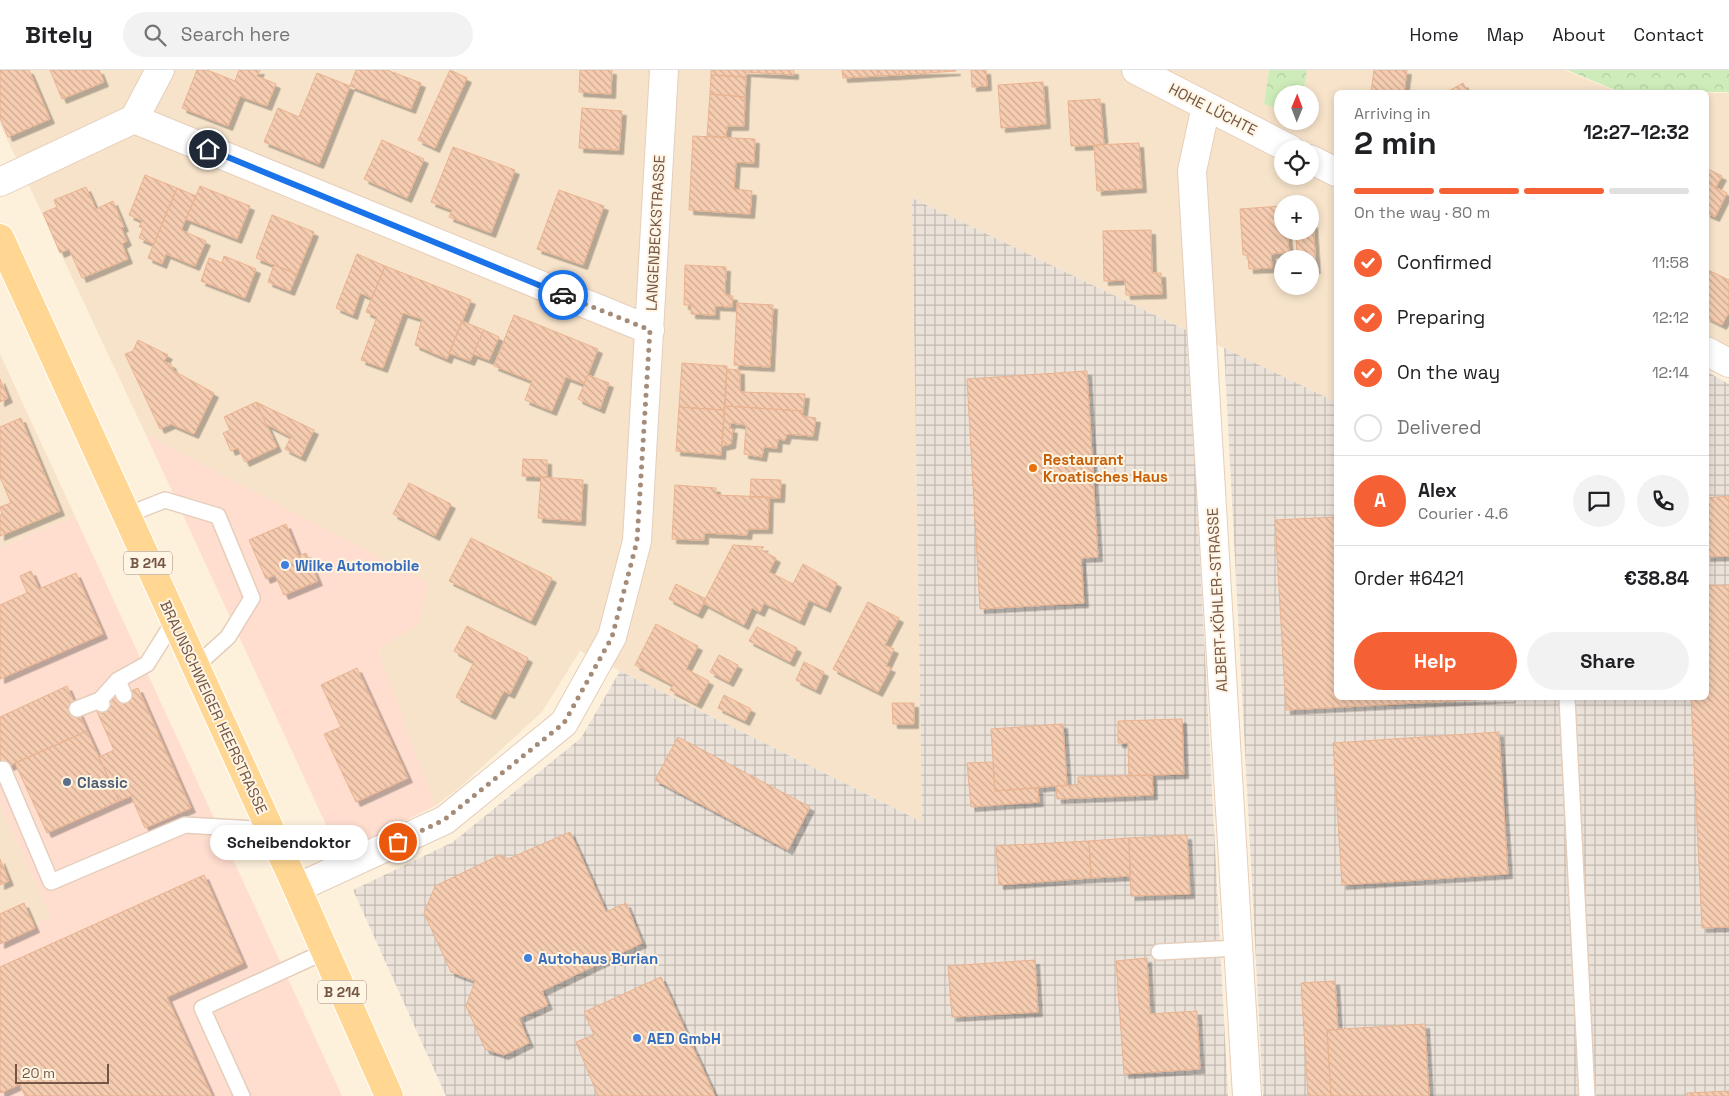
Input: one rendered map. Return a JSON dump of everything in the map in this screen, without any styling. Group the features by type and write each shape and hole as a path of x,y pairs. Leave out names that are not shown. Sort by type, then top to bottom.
{"main road":[{"name":"BRAUNSCHWEIGER HEERSTRASSE","path":"0,238 271,830 389,1096"}],"street":[{"path":"0,182 134,119 160,70"},
{"name":"LANGENBECKSTRASSE","path":"297,888 444,820 564,723 612,637 637,541 664,70"},
{"name":"HOHE LÜCHTE","path":"1136,70 1274,141"},
{"name":"ALBERT-KÖHLER-STRASSE","path":"1206,106 1192,171 1247,1096"},
{"path":"134,119 650,330"},
{"path":"1319,164 1334,171"},
{"path":"1709,353 1729,363"}],"lane":[{"path":"127,515 165,500 218,516 252,598 228,637 196,666"},
{"path":"77,709 101,702 118,680 147,664 174,621"},
{"path":"118,680 124,695"},
{"path":"1567,700 1586,1096"},
{"path":"3,769 51,882 185,825 271,830"},
{"path":"1159,952 1238,948"},
{"path":"242,1096 202,1008 324,952"}],"shaded area":[{"path":"0,70 1269,70 1264,103 1274,107 1274,130 1319,130 1319,85 1304,85 1307,70 1564,70 1613,90 1334,90 1334,401 912,198 922,822 580,651 542,712 458,789 435,806 378,650 419,623 428,583 146,435 0,124"},
{"path":"1709,93 1729,93 1729,349 1709,339"},
{"path":"912,198 1188,331 1228,1096 446,1096 353,890 453,842 581,738 620,671 922,822"},
{"path":"1224,348 1334,401 1334,700 1709,700 1709,373 1729,384 1729,1096 1263,1096"},
{"path":"0,354 75,516 0,548"},
{"path":"146,435 429,583 419,623 378,650 435,806 339,853"},
{"path":"75,516 342,1096 0,1096 0,939 51,917 0,806 0,548"},
{"path":"0,806 51,917 0,939"}],"green space":[{"path":"1269,70 1307,70 1304,85 1274,85 1274,107 1264,104"},
{"path":"1567,70 1729,70 1729,92 1709,92 1709,90 1615,90"}],"building":[{"path":"0,70 29,70 50,119 8,137 0,118"},
{"path":"50,70 99,70 104,82 62,99"},
{"path":"197,70 207,70 235,81 239,70 260,70 257,76 276,84 267,106 240,96 228,126 182,108"},
{"path":"356,70 387,70 421,83 411,109 350,86"},
{"path":"450,70 467,78 435,148 418,140"},
{"path":"580,70 612,70 611,94 579,92"},
{"path":"711,70 794,70 794,75 746,72 746,77 711,75"},
{"path":"842,70 877,70 878,76 843,78"},
{"path":"877,70 899,70 899,75 878,76"},
{"path":"899,70 956,70 956,71 899,75"},
{"path":"971,70 986,70 987,86 972,87"},
{"path":"1374,70 1407,70 1404,90 1371,90"},
{"path":"317,73 350,86 319,164 264,142 278,108 299,117"},
{"path":"711,75 746,77 745,97 710,94"},
{"path":"1043,82 1046,124 1001,128 998,85"},
{"path":"1463,83 1467,90 1451,90"},
{"path":"710,94 745,97 744,126 727,126 726,137 707,136"},
{"path":"1100,99 1104,145 1071,146 1068,101"},
{"path":"582,108 622,111 619,150 579,148"},
{"path":"693,136 755,139 754,163 736,162 734,189 752,191 750,214 689,210"},
{"path":"382,140 424,159 407,198 364,179"},
{"path":"1139,143 1142,188 1097,191 1094,145"},
{"path":"453,147 515,170 491,233 449,217 452,210 431,202"},
{"path":"1709,170 1722,176 1716,187 1709,184"},
{"path":"145,175 177,188 154,244 139,238 143,228 139,227 142,221 129,215"},
{"path":"1709,184 1727,193 1715,217 1709,214"},
{"path":"200,186 250,206 237,239 186,219"},
{"path":"86,187 96,209 113,201 124,227 121,228 127,241 122,244 128,259 82,278 69,249 60,253 43,213 57,207 54,200"},
{"path":"177,188 196,196 181,230 206,241 195,266 166,254 162,264 148,258"},
{"path":"559,190 604,206 583,265 537,249"},
{"path":"1274,207 1274,240 1288,240 1289,250 1274,250 1274,254 1271,254 1272,268 1249,269 1248,255 1243,255 1240,209"},
{"path":"272,215 314,232 297,274 256,258"},
{"path":"1151,230 1152,273 1161,273 1162,294 1126,295 1125,280 1104,281 1103,231"},
{"path":"1296,240 1314,240 1315,250 1297,250"},
{"path":"357,254 385,266 372,298 360,293 353,315 336,308"},
{"path":"224,256 256,269 245,298 201,281 209,258 222,263"},
{"path":"274,265 297,274 290,291 268,282"},
{"path":"685,265 726,267 725,295 733,296 732,307 715,306 715,315 691,314 691,305 684,305"},
{"path":"385,266 471,300 447,359 415,345 422,319 403,313 383,368 361,360 377,317 366,312"},
{"path":"1709,270 1729,280 1729,312 1722,325 1709,318"},
{"path":"737,303 773,305 770,367 734,365"},
{"path":"514,315 598,349 584,384 566,377 552,411 525,400 532,381 494,366"},
{"path":"462,321 484,330 470,361 449,353"},
{"path":"484,330 499,337 489,360 473,354"},
{"path":"138,340 168,355 164,361 171,364 174,371 214,393 194,434 171,424 160,429 125,354 133,351"},
{"path":"682,363 727,366 724,410 679,407"},
{"path":"727,369 740,370 740,392 805,394 803,411 725,406"},
{"name":"Restaurant Kroatisches Haus","path":"1087,371 1098,557 1081,558 1084,603 980,609 967,379"},
{"path":"588,375 609,383 600,409 578,399"},
{"path":"0,379 8,398 0,402"},
{"path":"256,402 314,430 301,457 285,449 291,437 266,424"},
{"path":"256,402 277,447 245,462 238,448 231,451 223,433 230,430 224,417"},
{"path":"725,406 803,411 802,416 816,418 813,436 787,434 785,440 778,439 777,448 764,447 762,457 744,454 746,425 731,423 729,428 733,429 731,444 722,446"},
{"path":"679,407 724,410 721,455 676,451"},
{"path":"21,418 60,511 0,536 0,515 2,514 0,507 11,503 0,477 0,427"},
{"path":"523,459 547,460 547,477 522,476"},
{"path":"541,477 583,480 581,521 538,518"},
{"path":"751,479 781,480 780,498 750,497"},
{"path":"409,483 451,504 435,536 393,514"},
{"path":"675,485 716,488 716,495 769,497 768,529 748,529 747,535 704,533 704,540 672,539"},
{"path":"1729,496 1729,556 1709,557 1709,498"},
{"path":"1334,517 1334,700 1474,700 1286,710 1275,520"},
{"name":"Wilke Automobile","path":"286,524 299,556 306,553 318,581 284,595 275,575 266,579 249,540"},
{"path":"471,538 552,578 531,621 449,581"},
{"path":"733,545 764,547 761,550 776,558 769,572 793,584 803,564 837,583 826,608 809,600 800,621 764,603 760,612 752,608 744,625 703,603"},
{"path":"31,571 39,589 76,573 103,634 0,679 0,605 27,593 20,576"},
{"path":"676,584 706,599 698,614 669,599"},
{"path":"1729,585 1729,927 1702,928 1691,700 1709,700 1709,586"},
{"path":"868,602 899,618 885,645 894,649 886,666 891,668 878,692 833,669"},
{"path":"656,624 698,646 686,669 709,681 697,704 670,690 673,685 635,665"},
{"path":"467,626 528,658 510,694 504,691 491,715 456,697 474,662 454,651"},
{"path":"757,627 797,648 790,662 749,641"},
{"path":"719,655 738,665 729,682 710,672"},
{"path":"804,662 824,672 816,690 796,680"},
{"path":"357,668 408,778 356,802 324,734 341,727 321,685"},
{"path":"67,686 87,731 0,770 0,717"},
{"path":"138,688 191,808 145,828 131,796 119,801 99,757 114,750 95,707"},
{"path":"724,695 751,709 745,721 718,708"},
{"path":"892,703 914,703 914,724 893,724"},
{"path":"1182,719 1184,774 1129,776 1128,743 1118,743 1118,721"},
{"path":"1063,724 1067,785 995,791 991,729"},
{"name":"Classic","path":"87,731 119,801 47,833 15,763"},
{"path":"1499,732 1508,874 1342,885 1333,743"},
{"path":"678,737 810,807 788,850 655,780"},
{"path":"993,762 995,791 1038,788 1039,802 971,807 967,763"},
{"path":"1152,775 1153,795 1057,799 1056,786 1078,785 1078,777"},
{"name":"Autohaus Burian","path":"570,832 606,912 626,903 642,943 542,991 548,1005 519,1018 529,1043 504,1055 485,1049 466,1006 475,981 451,972 424,913 435,886 500,855 508,859"},
{"path":"1187,835 1190,894 1131,896 1129,838"},
{"path":"1129,838 1130,876 1091,878 1089,841"},
{"path":"1089,841 1091,878 999,885 996,846"},
{"path":"0,859 9,881 0,885"},
{"path":"204,875 243,963 167,997 212,1096 25,1096 20,1084 1,1093 0,967"},
{"path":"24,903 35,928 0,944 0,914"},
{"path":"1147,958 1150,1014 1197,1011 1200,1069 1124,1074 1116,961"},
{"path":"1035,960 1038,1012 952,1017 948,966"},
{"name":"AED GmbH","path":"661,977 715,1096 598,1096 576,1042 594,1035 584,1012"},
{"path":"1335,981 1338,1030 1327,1030 1331,1096 1308,1096 1301,983"},
{"path":"1425,1024 1429,1096 1331,1096 1327,1030"},
{"path":"1729,1091 1729,1096 1687,1096 1687,1093"}],"way so far":[{"path":"398,842 444,820 564,723 612,637 637,541 650,330 563,295"}],"place":[{"name":"Restaurant Kroatisches Haus","path":"1033,468"},
{"name":"Wilke Automobile","path":"285,565"},
{"name":"Classic","path":"67,782"},
{"name":"Scheibendoktor","path":"398,842"},
{"name":"Autohaus Burian","path":"528,958"},
{"name":"AED GmbH","path":"637,1038"}],"route":[{"path":"208,149 563,295"}]}
